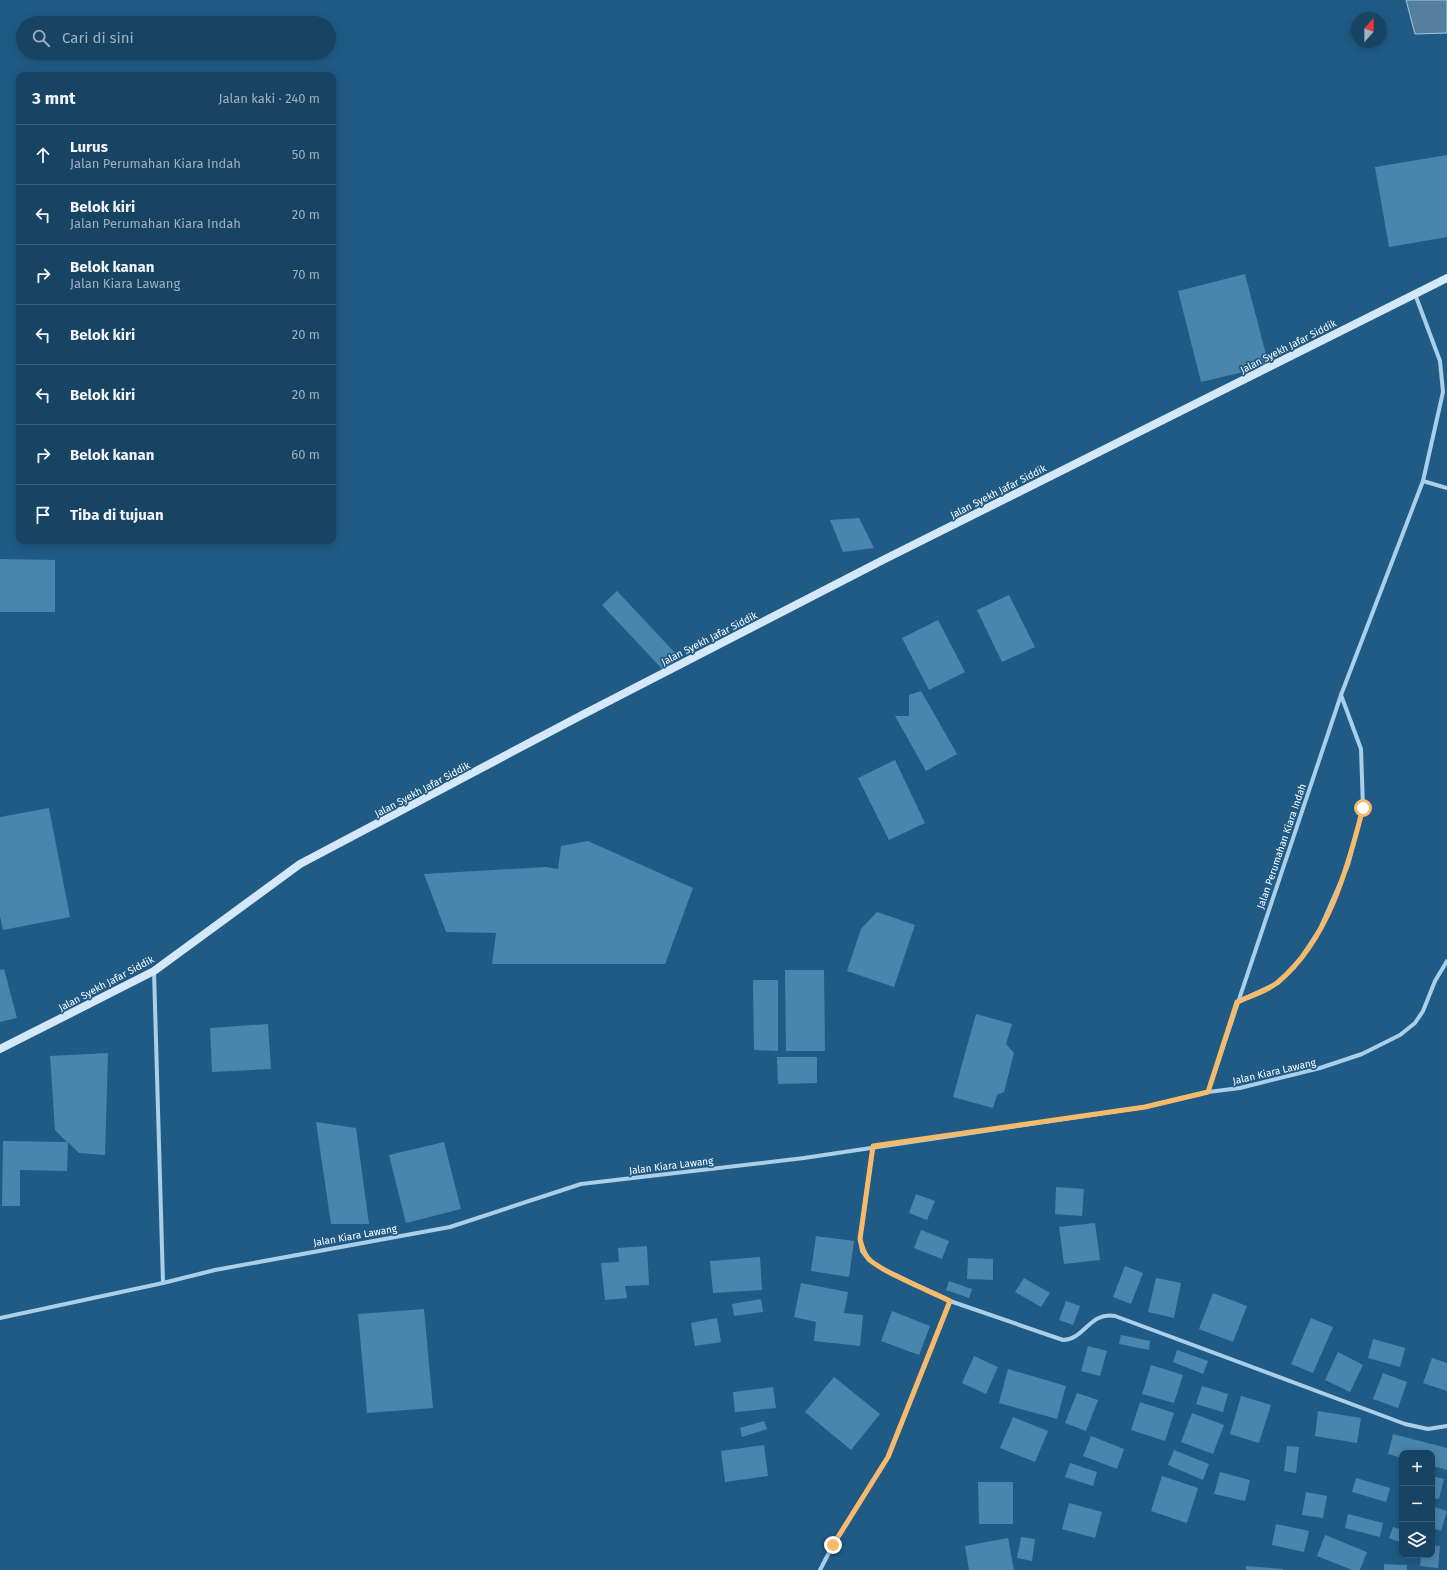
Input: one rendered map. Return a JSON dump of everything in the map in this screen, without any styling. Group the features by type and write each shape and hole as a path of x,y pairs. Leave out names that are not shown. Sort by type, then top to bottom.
{"main road":[{"name":"Jalan Syekh Jafar Siddik","path":"0,1049 154,971 300,864 582,715 883,560 1447,278"}],"street":[{"name":"Jalan Perumahan Kiara Indah","path":"1208,1092 1341,695 1423,481 1444,392 1440,360 1415,294"},
{"path":"1423,481 1447,488"},
{"path":"1237,1002 1278,983 1301,958 1320,929 1348,864 1363,808 1361,749 1341,695"},
{"name":"Jalan Kiara Lawang","path":"0,1318 163,1283 222,1268 450,1227 581,1184 804,1158 873,1146 1145,1107 1208,1092 1240,1088 1320,1068 1384,1045 1415,1023 1423,1011 1435,981 1447,961"},
{"path":"154,971 163,1283"},
{"path":"873,1146 860,1239 862,1251 869,1260 883,1268 950,1301 1063,1340 1069,1340 1100,1316 1107,1314 1115,1316 1405,1424 1428,1429 1447,1426"},
{"path":"820,1570 833,1545 888,1457 950,1301"}],"water":[{"path":"1406,0 1447,0 1447,33 1415,34"}],"building":[{"path":"1447,155 1447,237 1389,247 1375,167"},
{"path":"1245,274 1269,366 1201,382 1178,291"},
{"path":"859,518 874,548 843,552 830,520"},
{"path":"0,559 55,560 55,612 0,612"},
{"path":"617,591 678,656 663,670 602,605"},
{"path":"1009,595 1035,647 1002,662 977,610"},
{"path":"938,620 965,672 929,690 902,638"},
{"path":"921,691 957,754 926,771 895,716 909,716 909,695"},
{"path":"895,760 925,823 889,840 858,778"},
{"path":"49,808 70,917 3,930 0,916 0,817"},
{"path":"588,841 693,888 665,964 492,964 496,933 446,932 424,874 546,867 558,869 561,846"},
{"path":"877,912 915,925 894,987 847,971 861,929"},
{"path":"4,969 17,1018 0,1022 0,970"},
{"path":"785,970 824,970 825,1051 786,1051"},
{"path":"753,980 778,980 778,1051 754,1050"},
{"path":"976,1014 1012,1024 1006,1044 1014,1053 1004,1092 997,1095 993,1108 953,1097"},
{"path":"268,1024 271,1069 212,1072 210,1028"},
{"path":"108,1053 105,1155 79,1153 68,1142 67,1171 20,1170 20,1206 2,1206 3,1141 67,1142 55,1130 50,1056"},
{"path":"777,1057 817,1057 817,1083 778,1084"},
{"path":"316,1122 356,1128 369,1224 331,1224"},
{"path":"444,1142 461,1209 406,1223 389,1155"},
{"path":"1056,1187 1084,1189 1082,1216 1055,1214"},
{"path":"916,1194 935,1201 927,1220 909,1213"},
{"path":"1095,1223 1100,1260 1064,1264 1059,1227"},
{"path":"921,1230 949,1241 942,1259 914,1248"},
{"path":"816,1236 854,1241 849,1277 811,1271"},
{"path":"647,1246 649,1285 625,1286 627,1298 605,1300 601,1263 619,1262 618,1248"},
{"path":"760,1257 762,1290 713,1293 710,1261"},
{"path":"968,1258 993,1259 993,1280 967,1279"},
{"path":"1125,1266 1143,1273 1131,1304 1113,1297"},
{"path":"1024,1278 1050,1293 1041,1307 1015,1292"},
{"path":"1156,1278 1181,1283 1174,1318 1148,1312"},
{"path":"949,1281 972,1289 969,1298 946,1290"},
{"path":"801,1283 848,1292 844,1313 863,1315 860,1346 814,1341 816,1322 794,1317"},
{"path":"1213,1293 1247,1306 1233,1342 1199,1329"},
{"path":"761,1299 763,1312 734,1316 732,1304"},
{"path":"1066,1301 1080,1306 1073,1325 1059,1320"},
{"path":"424,1309 433,1408 367,1413 358,1314"},
{"path":"892,1311 930,1326 919,1355 881,1341"},
{"path":"717,1318 721,1342 695,1346 691,1323"},
{"path":"1311,1318 1333,1327 1313,1373 1291,1364"},
{"path":"1121,1335 1150,1341 1149,1350 1119,1344"},
{"path":"1373,1339 1405,1348 1400,1367 1368,1358"},
{"path":"1088,1346 1107,1351 1100,1376 1081,1371"},
{"path":"1177,1350 1208,1361 1203,1374 1173,1362"},
{"path":"1338,1352 1363,1365 1350,1392 1325,1380"},
{"path":"974,1356 998,1367 986,1394 962,1383"},
{"path":"1432,1358 1447,1363 1447,1391 1423,1383"},
{"path":"1151,1365 1183,1375 1174,1403 1142,1394"},
{"path":"1008,1369 1066,1386 1057,1419 999,1403"},
{"path":"1383,1373 1407,1382 1398,1408 1373,1399"},
{"path":"834,1377 880,1414 851,1450 805,1412"},
{"path":"1202,1386 1228,1394 1223,1412 1196,1404"},
{"path":"773,1387 776,1408 735,1412 733,1392"},
{"path":"1077,1393 1098,1400 1086,1431 1065,1423"},
{"path":"1241,1396 1271,1405 1259,1443 1230,1434"},
{"path":"1140,1402 1174,1413 1165,1441 1131,1430"},
{"path":"1318,1411 1361,1418 1357,1443 1315,1436"},
{"path":"1192,1413 1224,1425 1213,1454 1181,1442"},
{"path":"1013,1417 1048,1431 1035,1462 1000,1448"},
{"path":"764,1421 767,1429 742,1437 740,1428"},
{"path":"1393,1434 1447,1448 1447,1470 1435,1467 1435,1450 1399,1450 1399,1457 1388,1454"},
{"path":"1091,1436 1124,1449 1117,1469 1083,1456"},
{"path":"764,1445 768,1476 725,1482 721,1451"},
{"path":"1287,1446 1299,1447 1296,1473 1284,1471"},
{"path":"1174,1450 1209,1464 1203,1480 1168,1465"},
{"path":"1070,1463 1097,1472 1093,1486 1065,1477"},
{"path":"1220,1472 1250,1480 1245,1501 1214,1494"},
{"path":"1162,1476 1198,1488 1187,1523 1151,1511"},
{"path":"1435,1477 1444,1479 1439,1499 1435,1498"},
{"path":"1356,1478 1390,1488 1386,1502 1352,1492"},
{"path":"978,1482 1013,1482 1013,1524 979,1524"},
{"path":"1306,1492 1327,1496 1323,1518 1302,1515"},
{"path":"1069,1503 1102,1512 1095,1538 1062,1529"},
{"path":"1435,1507 1447,1511 1441,1531 1435,1529"},
{"path":"1348,1514 1383,1523 1380,1537 1345,1528"},
{"path":"1276,1524 1309,1531 1304,1552 1272,1545"},
{"path":"1393,1527 1399,1529 1399,1542 1389,1538"},
{"path":"1325,1535 1367,1552 1360,1570 1352,1570 1317,1556"},
{"path":"1021,1537 1035,1539 1032,1561 1017,1558"},
{"path":"1008,1538 1014,1570 969,1570 965,1546"},
{"path":"1435,1545 1440,1546 1438,1568 1420,1566 1421,1558 1435,1558"},
{"path":"1384,1564 1407,1565 1407,1570 1384,1570"},
{"path":"1246,1566 1283,1569 1283,1570 1246,1570"}],"route":[{"path":"833,1545 888,1457 950,1301 883,1268 869,1260 862,1251 860,1239 873,1146 1145,1107 1208,1092 1237,1002 1278,983 1301,958 1320,929 1348,864 1363,808"}]}
